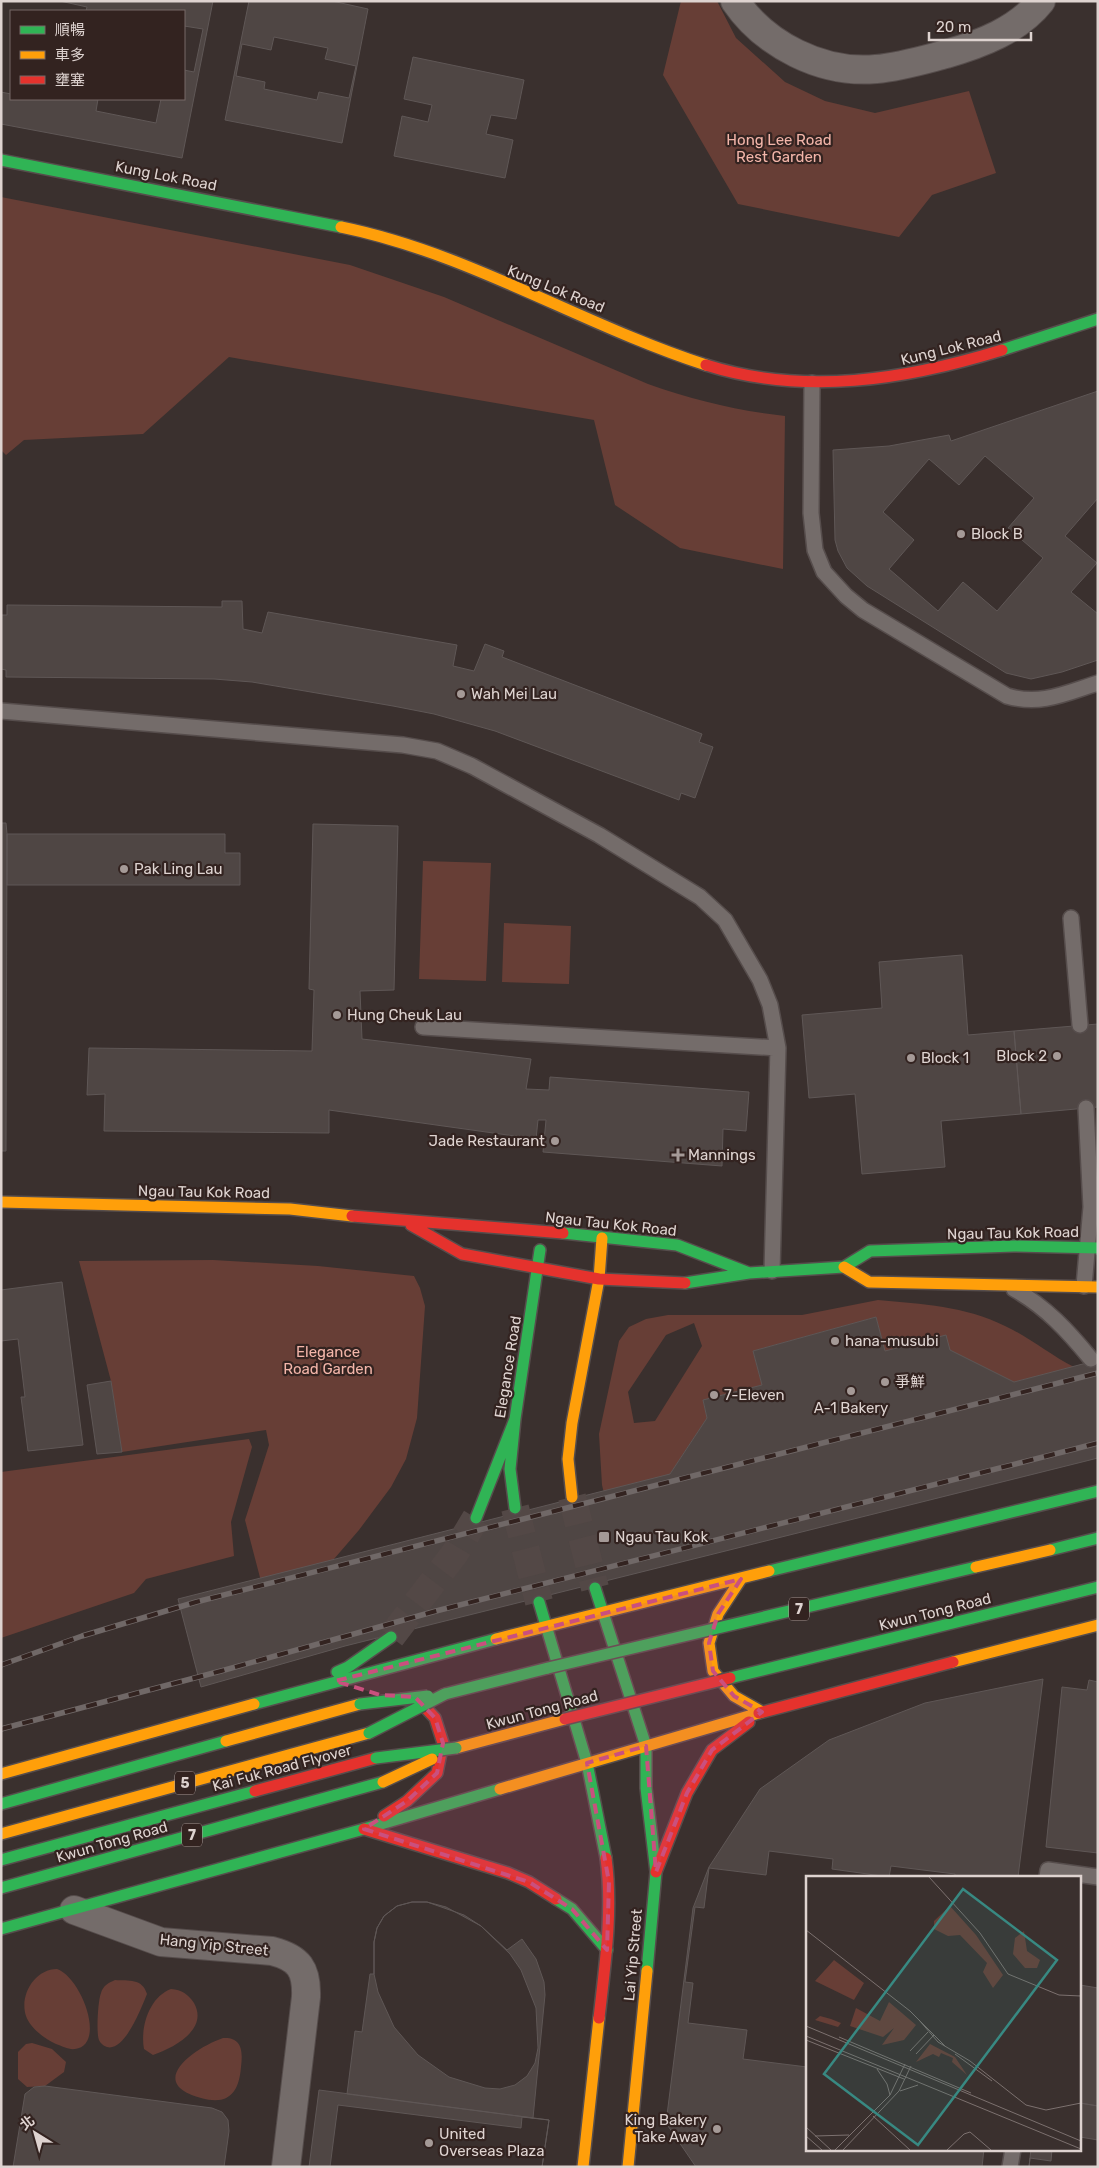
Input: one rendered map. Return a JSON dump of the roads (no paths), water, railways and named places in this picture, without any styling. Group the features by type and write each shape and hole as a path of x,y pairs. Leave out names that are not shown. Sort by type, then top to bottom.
{"main road":[{"name":"Kung Lok Road","path":"1,160 370,233 429,253 687,358 751,376 812,383 897,376 930,371 1002,352 1098,320"},
{"name":"Ngau Tau Kok Road","path":"1,1202 290,1209 405,1222 542,1231 677,1245 749,1273"},
{"name":"Ngau Tau Kok Road","path":"405,1222 462,1254 599,1279 633,1282 694,1283 749,1273 844,1268 870,1251 1014,1246 1092,1247"},
{"name":"Elegance Road","path":"515,1508 510,1469 514,1419 538,1269 542,1231"},
{"path":"572,1497 568,1459 572,1423 599,1279 602,1238"},
{"path":"844,1268 869,1282 1091,1287"},
{"path":"476,1518 488,1492 514,1419"},
{"path":"1,1774 335,1681 605,1611 1098,1491"},
{"name":"7","path":"1,1804 360,1704 445,1694 1098,1538"},
{"path":"741,1579 718,1614 709,1643 713,1671 734,1696 762,1712"},
{"name":"Kwun Tong Road","path":"1,1888 383,1782 456,1748 1098,1586"},
{"path":"595,1588 605,1611 623,1679 646,1746"},
{"path":"539,1602 586,1763"},
{"path":"1,1929 364,1830 762,1712 1098,1625"},
{"path":"274,1699 348,1667 391,1637"},
{"path":"335,1681 366,1691 420,1702 435,1718 443,1743 437,1773 407,1801 364,1830"},
{"name":"Kai Fuk Road Flyover","path":"1,1834 369,1733 445,1694"},
{"path":"656,1872 687,1792 712,1750 762,1712"},
{"name":"Lai Yip Street","path":"628,2167 656,1872 646,1788 646,1746"},
{"name":"Kai Fuk Road Flyover","path":"1,1860 376,1758 456,1748"},
{"name":"Lai Yip Street","path":"583,2167 607,1950 609,1882 604,1844 586,1763"},
{"path":"364,1830 508,1873 529,1882 572,1909 607,1950"}],"street":[{"path":"735,1 758,27 783,47 812,60 843,68 875,70 907,65 992,38 1016,23 1041,1"},
{"name":"Hang Yip Street","path":"74,1910 161,1942 272,1951 288,1955 300,1965 307,1980 306,1997 286,2167"}],"lane":[{"path":"812,383 811,512 813,535 818,561 834,584 863,610 1007,696 1033,702 1098,683"},
{"path":"1,710 404,745 437,752 472,766 607,840 700,897 725,920 760,980 770,1004 778,1048 772,1271"},
{"path":"1071,918 1080,1025"},
{"path":"422,1027 778,1048"},
{"path":"1086,1108 1090,1167 1091,1287"},
{"path":"1006,1284 1045,1309 1081,1347 1094,1355"},
{"path":"1047,1876 1048,1870 1098,1877"},
{"path":"1010,2167 1013,2150"}],"tunnel":[{"path":"572,1497 595,1588"},
{"path":"515,1508 539,1602"},
{"path":"391,1637 455,1553 476,1518"}],"railway":[{"path":"1,1665 82,1636 196,1602 1098,1373"},
{"path":"1,1729 221,1671 436,1611 1098,1443"}],"place":[{"name":"Block B","path":"961,534"},
{"name":"Wah Mei Lau","path":"461,694"},
{"name":"Pak Ling Lau","path":"124,869"},
{"name":"Hung Cheuk Lau","path":"337,1015"},
{"name":"Block 2","path":"1057,1056"},
{"name":"Block 1","path":"911,1058"},
{"name":"Jade Restaurant","path":"555,1141"},
{"name":"Mannings","path":"678,1155"},
{"name":"hana-musubi","path":"835,1341"},
{"name":"爭鮮","path":"885,1382"},
{"name":"A-1 Bakery","path":"851,1391"},
{"name":"7-Eleven","path":"714,1395"},
{"name":"Ngau Tau Kok","path":"604,1537"},
{"name":"King Bakery Take Away","path":"717,2129"},
{"name":"United Overseas Plaza","path":"429,2143"}],"park label":[{"name":"Hong Lee Road Rest Garden","path":"779,148"},
{"name":"Elegance Road Garden","path":"328,1360"}]}
